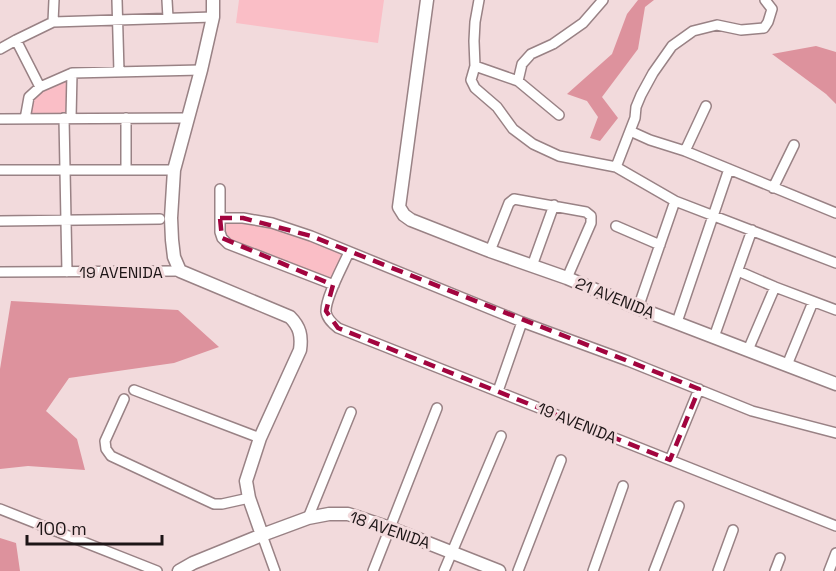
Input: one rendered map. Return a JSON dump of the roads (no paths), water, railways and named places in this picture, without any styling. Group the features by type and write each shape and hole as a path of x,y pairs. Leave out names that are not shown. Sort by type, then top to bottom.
{"street":[{"path":"53,22 54,0"},
{"path":"117,0 119,72"},
{"path":"167,0 168,18"},
{"path":"180,271 174,257 172,240 174,170 201,70 213,17 213,0"},
{"name":"21 AVENIDA","path":"427,0 399,207 404,215 411,220 490,251 836,384"},
{"path":"479,0 475,22 475,66 471,80 475,88 497,106 513,129 533,144 559,156 616,167 675,201 836,262"},
{"path":"518,81 522,64 531,54 553,44 583,23 603,0"},
{"path":"616,167 635,118 636,107 641,95 672,46 693,31 717,25 741,30 764,28 772,9 765,0"},
{"path":"0,49 53,22 213,17"},
{"path":"16,40 40,87"},
{"path":"475,66 518,81 559,115"},
{"path":"25,119 29,97 40,87 72,73 201,70"},
{"path":"66,272 64,170 72,73"},
{"path":"685,151 706,106"},
{"path":"126,118 126,169"},
{"path":"0,119 187,118"},
{"path":"630,131 836,213"},
{"path":"773,188 794,145"},
{"path":"676,322 729,169"},
{"path":"0,170 174,170"},
{"path":"220,189 220,232 228,244 334,285 349,252"},
{"path":"490,251 509,203 514,199 586,212 591,216 591,223 567,279"},
{"path":"638,308 675,201"},
{"path":"532,266 554,205"},
{"path":"220,218 243,218 272,223 311,236 522,322 752,411 836,433"},
{"path":"0,221 160,219"},
{"path":"616,226 660,245"},
{"path":"714,337 752,230"},
{"name":"19 AVENIDA","path":"0,273 180,271 290,317 300,329 302,341 300,350 260,438"},
{"path":"738,271 836,310"},
{"name":"19 AVENIDA","path":"334,285 326,311 328,318 338,328 836,526"},
{"path":"748,350 775,287"},
{"path":"787,365 813,302"},
{"path":"498,391 522,322"},
{"path":"670,460 699,389"},
{"path":"134,390 260,438 246,481 249,498 275,571"},
{"path":"124,399 105,441 106,449 111,456 214,504 249,498"},
{"path":"373,571 437,408"},
{"path":"308,518 351,412"},
{"path":"444,571 501,436"},
{"path":"518,571 561,460"},
{"path":"593,571 623,486"},
{"path":"654,571 679,506"},
{"path":"0,509 158,571"},
{"name":"18 AVENIDA","path":"179,571 193,563 308,518 329,514 348,514 499,571"},
{"path":"718,571 733,530"},
{"path":"829,571 836,553"},
{"path":"776,571 780,558"}]}
